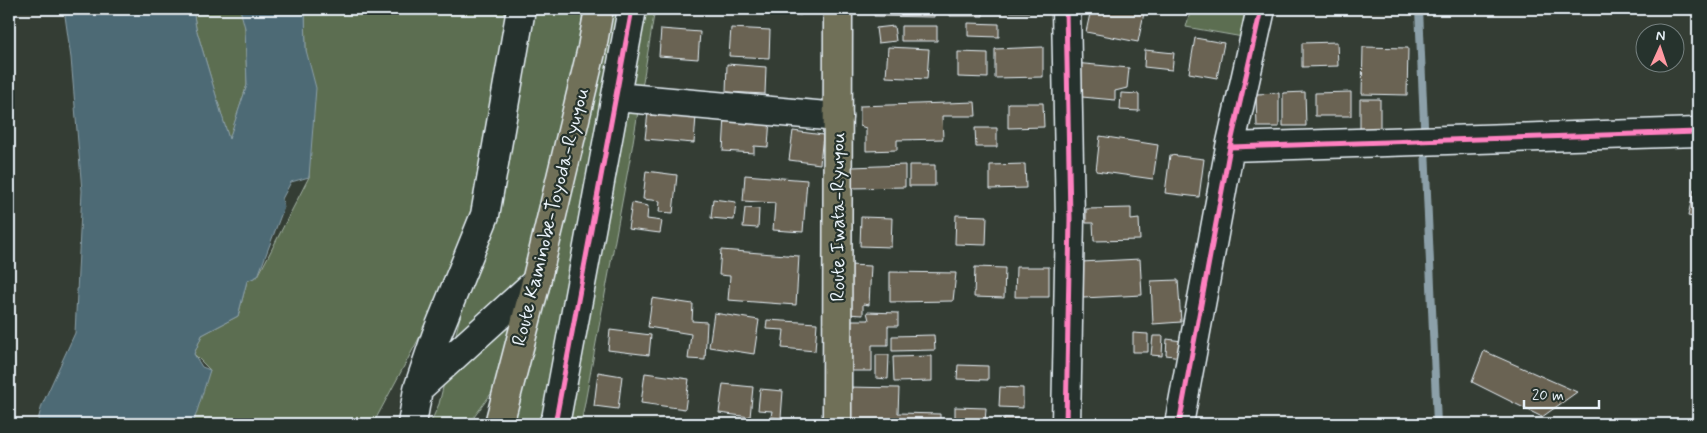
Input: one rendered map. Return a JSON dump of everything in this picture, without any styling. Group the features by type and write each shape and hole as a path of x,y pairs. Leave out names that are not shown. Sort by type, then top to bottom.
{"main road":[{"name":"Route Kaminobe-Toyoda-Ryuyou","path":"499,424 536,282 592,48 599,9"},
{"name":"Route Iwata-Ryuyou","path":"838,9 838,424"}],"street":[{"path":"412,424 418,389 436,336 485,214 521,9"},
{"path":"557,422 632,9"},
{"path":"1066,9 1070,218 1066,424"},
{"path":"1179,424 1230,147 1261,9"},
{"path":"616,97 838,117"},
{"path":"1230,147 1698,132"},
{"path":"418,389 536,282"}],"green space":[{"path":"193,9 242,9 245,28 247,85 229,140 196,28"},
{"path":"305,9 655,9 632,148 581,424 570,424 556,419 553,424 487,424 493,391 469,424 430,424 439,404 484,217 373,424 187,424 210,370 194,354 202,335 238,316 247,281 258,276 309,177"},
{"path":"1191,9 1265,9 1254,39 1186,27"}],"water":[{"path":"64,9 193,9 196,28 229,139 247,85 245,28 240,9 305,9 306,50 316,88 309,177 291,182 282,199 284,207 258,276 247,281 238,316 202,335 194,354 202,367 210,370 193,424 37,424 42,405 75,333 82,191 71,58"}],"building":[{"path":"763,9 802,9 801,15 762,12"},
{"path":"875,9 934,9 934,17 874,16"},
{"path":"950,9 983,9 983,16 950,16"},
{"path":"1005,9 1035,9 1035,12 1005,12"},
{"path":"1091,9 1139,9 1138,13 1144,13 1138,42 1086,32"},
{"path":"968,23 999,24 999,37 968,36"},
{"path":"894,26 896,41 878,43 876,28"},
{"path":"901,26 937,26 937,41 901,41"},
{"path":"731,28 770,30 769,58 729,56"},
{"path":"661,29 700,32 698,59 659,56"},
{"path":"1195,38 1224,43 1217,78 1189,73"},
{"path":"1337,42 1338,66 1302,67 1302,43"},
{"path":"888,47 929,49 927,79 886,77"},
{"path":"1043,47 1043,77 995,78 995,49"},
{"path":"1363,47 1408,48 1407,95 1362,94"},
{"path":"1145,50 1174,53 1172,70 1144,67"},
{"path":"958,52 988,53 988,78 958,77"},
{"path":"1074,63 1129,68 1127,88 1115,91 1115,100 1071,96"},
{"path":"727,64 766,67 765,94 726,92"},
{"path":"1305,92 1306,126 1283,126 1283,93"},
{"path":"1351,92 1351,116 1315,116 1315,93"},
{"path":"1121,93 1139,94 1139,111 1120,110"},
{"path":"1279,93 1279,127 1257,127 1256,94"},
{"path":"1360,99 1380,99 1380,131 1360,131"},
{"path":"975,102 976,116 942,116 943,139 897,140 897,150 866,151 866,128 860,126 860,106"},
{"path":"1008,103 1043,103 1044,127 1008,128"},
{"path":"648,112 696,116 694,143 645,139"},
{"path":"725,116 770,118 768,147 754,146 754,153 723,151"},
{"path":"975,128 997,128 997,147 976,147"},
{"path":"793,131 823,135 820,164 789,160"},
{"path":"1100,136 1158,145 1153,179 1096,171"},
{"path":"1170,155 1204,159 1199,197 1165,193"},
{"path":"1025,164 1026,188 990,189 990,165"},
{"path":"905,165 905,187 852,188 852,167"},
{"path":"909,165 935,165 935,186 909,186"},
{"path":"646,171 677,175 673,213 659,212 660,201 643,199"},
{"path":"745,175 807,180 803,232 773,230 775,203 743,201"},
{"path":"1694,189 1698,190 1698,218 1688,216"},
{"path":"713,199 736,202 734,220 711,218"},
{"path":"632,203 648,206 647,219 662,221 660,233 628,229"},
{"path":"745,208 759,209 758,228 743,227"},
{"path":"1131,208 1131,220 1139,219 1140,240 1094,241 1093,223 1086,223 1086,209"},
{"path":"956,215 987,216 986,245 955,244"},
{"path":"861,217 892,218 891,247 860,246"},
{"path":"721,250 799,256 796,305 728,300 730,276 719,275"},
{"path":"1140,259 1142,295 1083,298 1081,262"},
{"path":"849,265 871,266 869,305 863,304 863,315 847,314"},
{"path":"975,267 1005,268 1004,298 974,297"},
{"path":"1016,267 1049,267 1049,297 1015,297"},
{"path":"890,272 956,273 953,301 890,302"},
{"path":"1178,280 1181,322 1153,324 1151,281"},
{"path":"652,298 693,304 692,321 707,322 705,360 688,359 691,334 648,327"},
{"path":"867,312 898,313 898,326 888,326 888,345 872,345 872,371 848,371 848,320 869,320"},
{"path":"714,313 759,320 754,354 709,347"},
{"path":"767,320 817,323 815,351 782,348 784,330 766,329"},
{"path":"610,330 651,335 649,355 608,350"},
{"path":"1133,333 1148,334 1148,352 1133,352"},
{"path":"934,335 935,350 892,351 892,336"},
{"path":"1153,336 1163,336 1162,356 1151,355"},
{"path":"1167,339 1182,341 1181,357 1166,355"},
{"path":"1484,351 1577,392 1542,417 1472,382"},
{"path":"876,355 889,355 888,379 876,378"},
{"path":"932,356 932,381 894,382 893,357"},
{"path":"958,365 988,366 988,380 957,379"},
{"path":"598,372 622,376 618,409 594,406"},
{"path":"645,373 689,379 685,409 641,403"},
{"path":"723,384 753,387 750,417 719,413"},
{"path":"847,387 899,388 898,413 940,414 940,424 846,424"},
{"path":"1000,387 1023,388 1023,408 999,407"},
{"path":"760,389 783,391 781,418 771,417 772,411 758,410"},
{"path":"955,407 986,408 985,424 955,424"},
{"path":"1004,418 1039,420 1039,424 1004,424"},
{"path":"819,422 819,424 775,424 775,423"}],"waterway":[{"path":"1419,9 1437,424"}],"cycle path":[{"path":"553,424 556,419 632,9"},
{"path":"1066,9 1070,218 1066,424"},
{"path":"1179,424 1230,147 1261,9"},
{"path":"1230,147 1698,132"}]}
